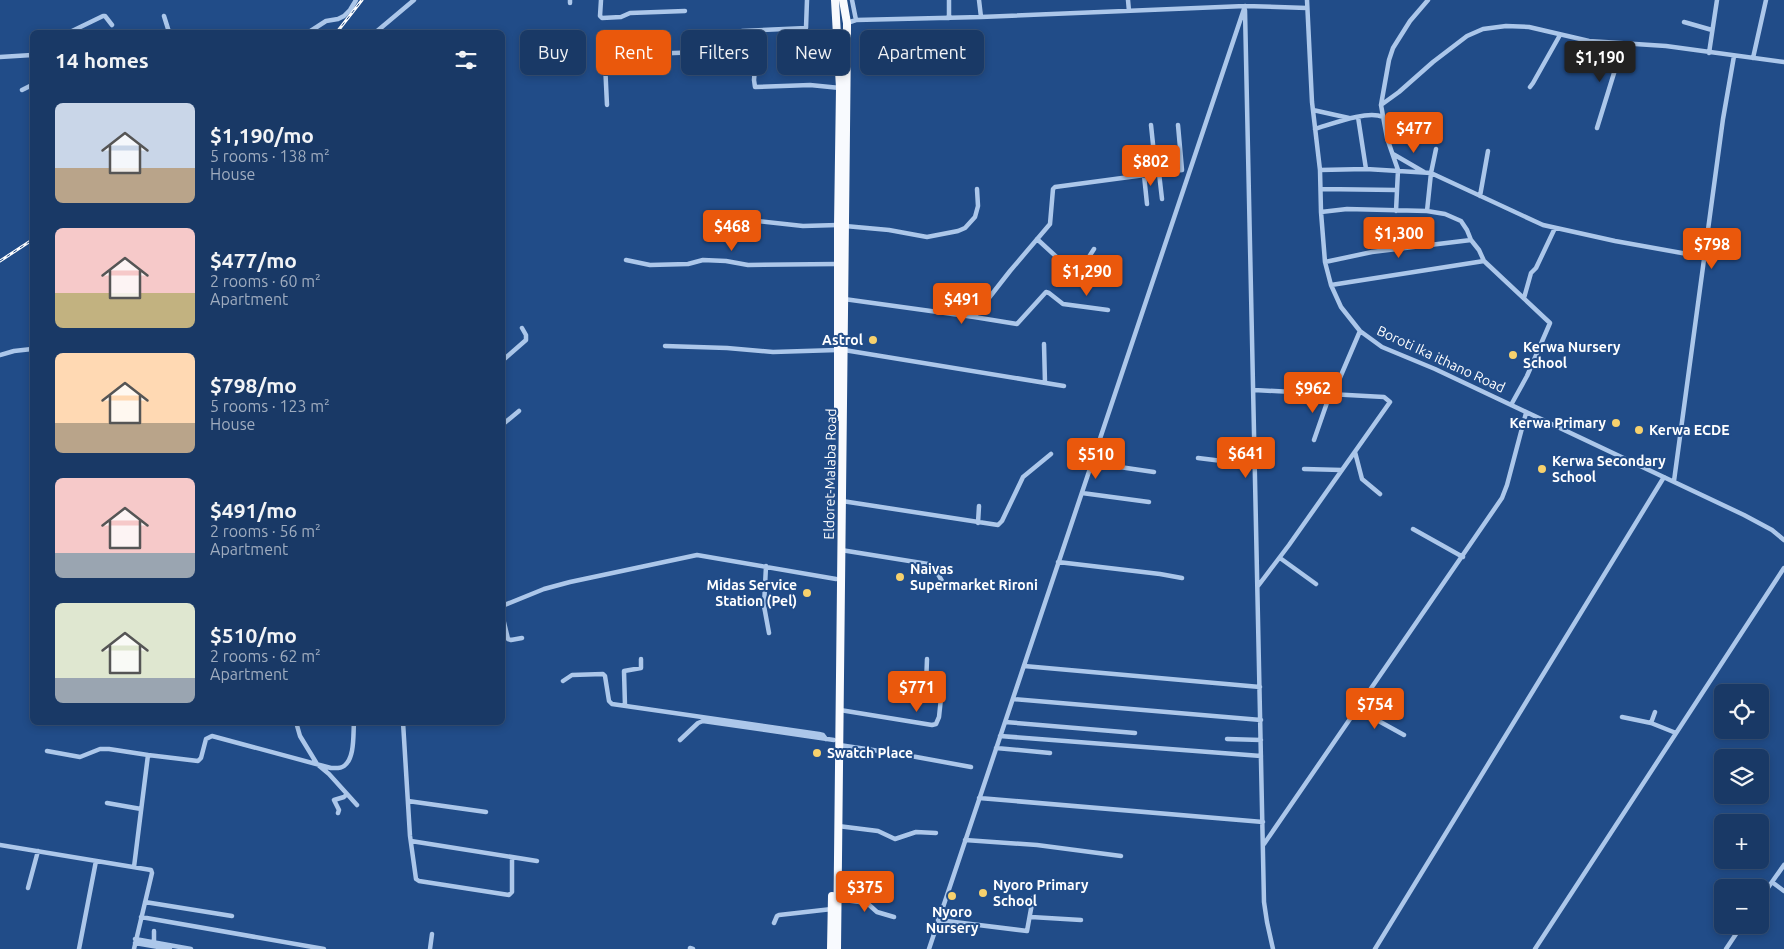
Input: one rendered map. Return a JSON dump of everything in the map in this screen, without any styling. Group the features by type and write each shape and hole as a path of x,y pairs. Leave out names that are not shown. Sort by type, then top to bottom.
{"highway":[{"name":"Eldoret-Malaba Road","path":"832,949 833,741 841,350 844,299 841,225 840,88 835,0"},
{"name":"Eldoret-Malaba Road","path":"837,949 838,826 833,741 840,710 842,501 841,350 838,264 841,225 847,23 843,0"}],"street":[{"path":"312,30 326,21 338,20 344,16 356,0"},
{"path":"378,30 414,0"},
{"path":"600,0 600,16 602,18 621,17 631,12 685,11"},
{"path":"767,31 804,29 807,24 807,0"},
{"path":"852,0 856,20"},
{"path":"948,0 949,18"},
{"path":"979,0 981,17"},
{"path":"1128,0 1129,11"},
{"name":"Boroti Ika ithano Road","path":"1307,0 1313,110 1320,170 1325,262 1331,285 1341,307 1360,331 1382,347 1435,369 1526,413 1674,480 1772,530 1784,540"},
{"path":"1396,211 1398,170 1381,105 1393,48 1410,21 1428,0"},
{"path":"1709,53 1717,0"},
{"path":"1753,58 1766,0"},
{"path":"847,23 856,20 1245,6 1307,8"},
{"path":"1245,6 1263,844 1265,910 1273,949"},
{"path":"928,949 1245,6"},
{"path":"74,30 103,16 112,25"},
{"path":"164,16 168,30"},
{"path":"1684,22 1712,30"},
{"path":"1381,105 1467,36 1476,31 1495,27 1518,26 1589,42 1666,46 1784,62"},
{"path":"1530,87 1560,35"},
{"path":"1597,128 1623,44"},
{"path":"607,105 605,63 612,56 681,53"},
{"path":"0,57 30,55"},
{"path":"1674,480 1704,257 1734,56"},
{"path":"754,75 755,86 810,85 840,88"},
{"path":"22,90 30,86"},
{"path":"1313,110 1350,118"},
{"path":"1315,129 1350,118 1377,115 1383,117"},
{"path":"1358,117 1366,169"},
{"path":"1151,125 1162,199"},
{"path":"974,317 1051,221 1055,186 1180,170 1182,168 1178,125"},
{"path":"1427,211 1431,173 1436,150"},
{"path":"1480,196 1488,151"},
{"path":"1393,154 1425,173"},
{"path":"1320,170 1366,169 1431,173 1543,225 1615,241 1704,257"},
{"path":"1144,175 1147,204"},
{"path":"740,219 804,226 841,225 889,230 926,237 965,228 976,217 978,206 977,189"},
{"path":"1320,189 1396,190"},
{"path":"1321,212 1347,209 1427,211 1445,214 1461,221 1467,230 1470,240 1479,250 1484,261 1550,324 1527,376 1511,405"},
{"path":"1524,298 1531,273 1536,268 1555,228"},
{"path":"1037,239 1074,273 1085,263 1094,249"},
{"path":"1325,262 1372,252 1470,240"},
{"path":"626,260 648,265 665,263 688,264 703,260 723,260 744,265 838,264"},
{"path":"1331,285 1484,261"},
{"path":"844,299 1017,324 1046,292 1064,304 1108,310"},
{"path":"505,358 526,340 526,335 522,328"},
{"path":"1314,440 1331,394 1360,331"},
{"path":"1044,344 1044,383"},
{"path":"665,346 773,352 841,350 1064,386"},
{"path":"0,355 30,349"},
{"path":"1254,390 1384,398 1390,401 1280,558 1258,586"},
{"path":"505,423 519,411"},
{"path":"1263,844 1502,498 1526,413"},
{"path":"1355,452 1362,479 1380,494"},
{"path":"842,501 995,525 999,524 1023,477 1052,454"},
{"path":"1198,458 1255,465"},
{"path":"1092,463 1154,472"},
{"path":"1304,470 1342,470"},
{"path":"1375,949 1664,477"},
{"path":"1082,493 1148,502"},
{"path":"978,523 979,506"},
{"path":"1413,529 1463,557"},
{"path":"842,550 928,564 935,568 946,588"},
{"path":"505,605 544,589 570,582 692,556 705,555 836,579"},
{"path":"1280,558 1316,584"},
{"path":"1058,562 1182,578"},
{"path":"766,566 764,606 769,633"},
{"path":"1535,949 1784,568"},
{"path":"505,610 512,602"},
{"path":"505,626 508,639 522,638"},
{"path":"625,706 625,670 640,668 641,659"},
{"path":"840,710 932,725 936,724 941,698 936,692 928,689 926,686 927,659"},
{"path":"1024,666 1260,687"},
{"path":"563,681 572,675 603,674 610,702 625,706 819,734 833,741"},
{"path":"1012,699 1260,720"},
{"path":"1357,709 1404,736"},
{"path":"1651,723 1655,712"},
{"path":"1622,717 1651,723 1676,733"},
{"path":"680,740 698,723 703,721 833,741 971,766"},
{"path":"1005,722 1135,733"},
{"path":"297,725 300,736 317,764 329,774 357,805"},
{"path":"48,751 80,757 100,749 109,749 198,761 201,758 206,738 212,736 331,768 343,766 351,754 354,725"},
{"path":"403,725 414,876 418,881 509,895 512,892 512,857"},
{"path":"1000,736 1261,756"},
{"path":"1226,739 1261,740"},
{"path":"996,748 1050,753"},
{"path":"134,867 148,755"},
{"path":"338,813 339,810 334,800 347,794"},
{"path":"979,798 1263,822"},
{"path":"408,801 486,812"},
{"path":"107,803 141,809"},
{"path":"838,826 878,830 895,839 916,832 936,833"},
{"path":"965,840 1037,845 1121,856"},
{"path":"411,841 537,861"},
{"path":"0,845 150,869 152,871 134,949"},
{"path":"28,888 38,852"},
{"path":"79,949 96,861"},
{"path":"1769,886 1784,865"},
{"path":"1772,882 1784,890"},
{"path":"938,920 1027,932 1033,898"},
{"path":"837,899 867,903 876,911 894,916"},
{"path":"144,902 232,916"},
{"path":"774,924 775,918 779,915 832,910"},
{"path":"1031,917 1081,920"},
{"path":"141,918 324,949"},
{"path":"154,931 154,946"},
{"path":"430,949 432,934"},
{"path":"1726,949 1736,934"},
{"path":"135,941 170,949"},
{"path":"154,946 191,949"}],"railway":[{"path":"339,30 362,0"},
{"path":"0,261 30,241"}],"place":[{"name":"Astrol","path":"873,340"},
{"name":"Kerwa Nursery School","path":"1513,355"},
{"name":"Kerwa Primary","path":"1616,423"},
{"name":"Kerwa ECDE","path":"1639,430"},
{"name":"Kerwa Secondary School","path":"1542,469"},
{"name":"Naivas Supermarket Rironi","path":"900,577"},
{"name":"Midas Service Station (Pel)","path":"807,593"},
{"name":"Swatch Place","path":"817,753"},
{"name":"Nyoro Primary School","path":"983,893"},
{"name":"Nyoro Nursery","path":"952,896"}]}
